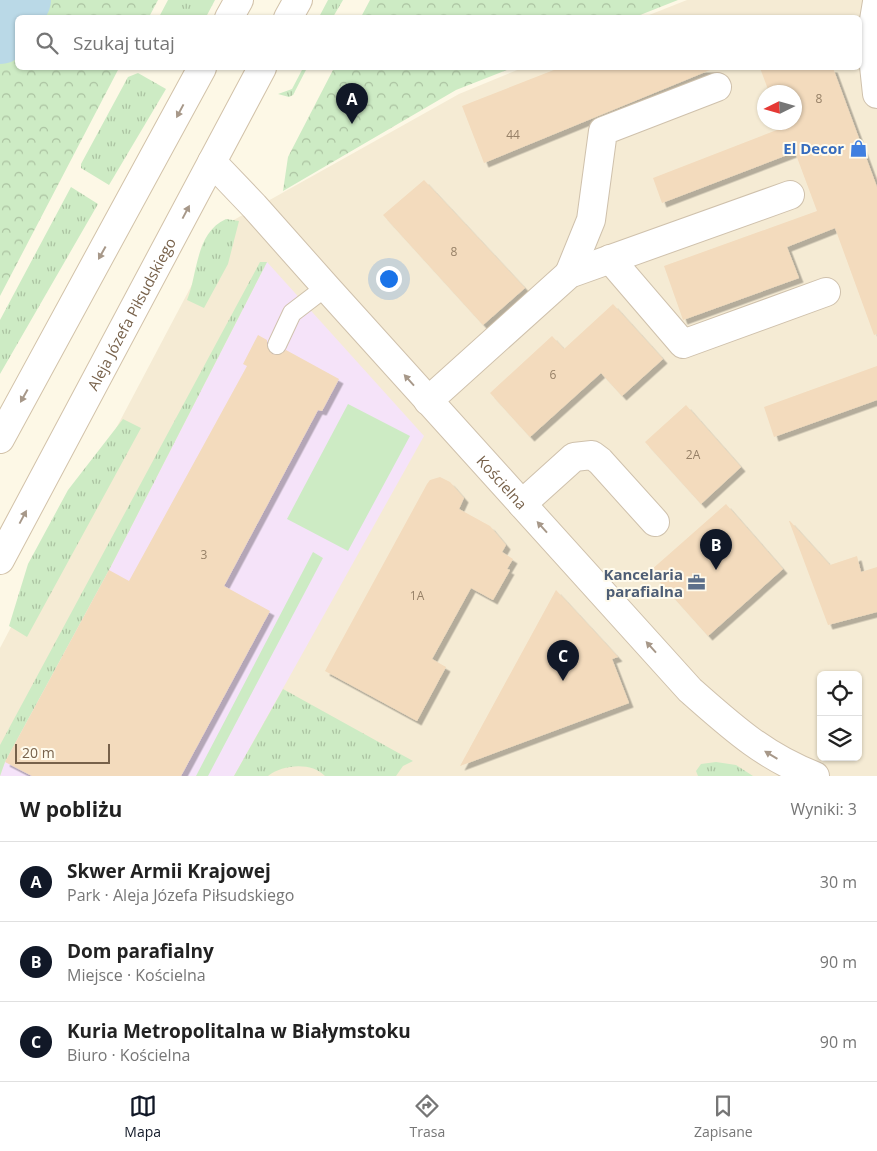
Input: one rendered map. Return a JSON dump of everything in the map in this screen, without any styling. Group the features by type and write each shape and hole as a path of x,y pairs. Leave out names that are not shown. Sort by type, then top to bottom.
{"street":[{"path":"231,15 239,0"},
{"path":"290,15 298,0"},
{"path":"877,2 871,38 877,94"},
{"path":"0,439 201,70"},
{"name":"Aleja Józefa Piłsudskiego","path":"0,560 261,70"},
{"path":"569,274 590,220 604,131 717,87"},
{"name":"Kościelna","path":"212,162 254,206 690,690 731,727 759,748 778,760 816,776"},
{"path":"428,401 569,274 790,195"},
{"path":"610,260 683,344 826,292"},
{"path":"522,504 574,458 592,455 600,461 655,522"}],"lane":[{"path":"276,345 292,313 326,287"}],"shaded area":[{"path":"687,0 877,0 877,776 0,776 0,648 223,226 459,94 517,70 862,70 862,15 649,15"},
{"path":"267,262 424,436 234,776 0,776 5,762 109,570"}],"green space":[{"path":"0,0 158,0 150,15 15,15 15,70 118,70 0,296"},
{"path":"168,0 215,0 207,15 160,15"},
{"path":"328,0 343,0 334,15 320,15"},
{"path":"370,0 678,0 640,15 362,15"},
{"path":"302,70 306,70 293,95 289,97 278,94 292,89"},
{"path":"333,70 507,70 456,90 283,191 288,157"},
{"path":"138,73 166,89 109,185 81,168 81,164 128,77"},
{"path":"71,187 98,204 0,374 0,320"},
{"path":"226,219 239,221 228,264 204,308 187,300 203,244 208,234 216,225"},
{"path":"260,262 267,262 109,570 5,762 0,776 0,745"},
{"path":"348,404 410,436 348,551 287,519"},
{"path":"123,419 141,428 27,637 9,626 28,564 68,490"},
{"path":"313,552 323,558 208,776 196,776"},
{"path":"283,689 413,761 403,766 396,776 325,776 313,768 297,766 281,769 268,776 234,776"},
{"path":"716,762 736,765 753,776 698,776 696,771 701,764"}],"building":[{"path":"554,70 710,70 484,163 462,106"},
{"path":"761,70 834,70 877,187 877,334 874,335 835,228 787,247 799,278 683,320 664,266 817,211 795,152 662,203 653,178 777,130 802,130 802,85 766,85"},
{"path":"424,180 525,288 483,325 383,215"},
{"path":"613,304 663,359 622,396 601,373 530,437 490,393 552,336 564,349"},
{"path":"258,335 267,340 267,346 272,354 278,355 286,350 339,379 322,411 318,410 224,586 270,611 181,776 32,776 5,762 109,570 129,581 247,366 243,364"},
{"path":"877,366 877,400 774,437 764,407"},
{"path":"686,405 741,467 701,504 645,442"},
{"path":"440,477 450,482 464,498 459,509 490,526 506,545 502,552 513,559 507,569 510,570 493,600 471,588 432,659 446,667 417,721 325,671 427,484 430,480"},
{"path":"726,504 783,569 708,636 650,571"},
{"path":"789,521 830,565 857,556 861,572 877,567 877,612 828,625"},
{"path":"556,590 618,657 612,659 629,703 460,766"}],"waterway":[{"path":"0,35 22,0"}],"place":[{"name":"Skwer Armii Krajowej","path":"352,124"},
{"name":"El Decor","path":"858,148"},
{"name":"Dom parafialny","path":"716,570"},
{"name":"Kancelaria parafialna","path":"697,583"},
{"name":"Kuria Metropolitalna w Białymstoku","path":"563,681"}]}
